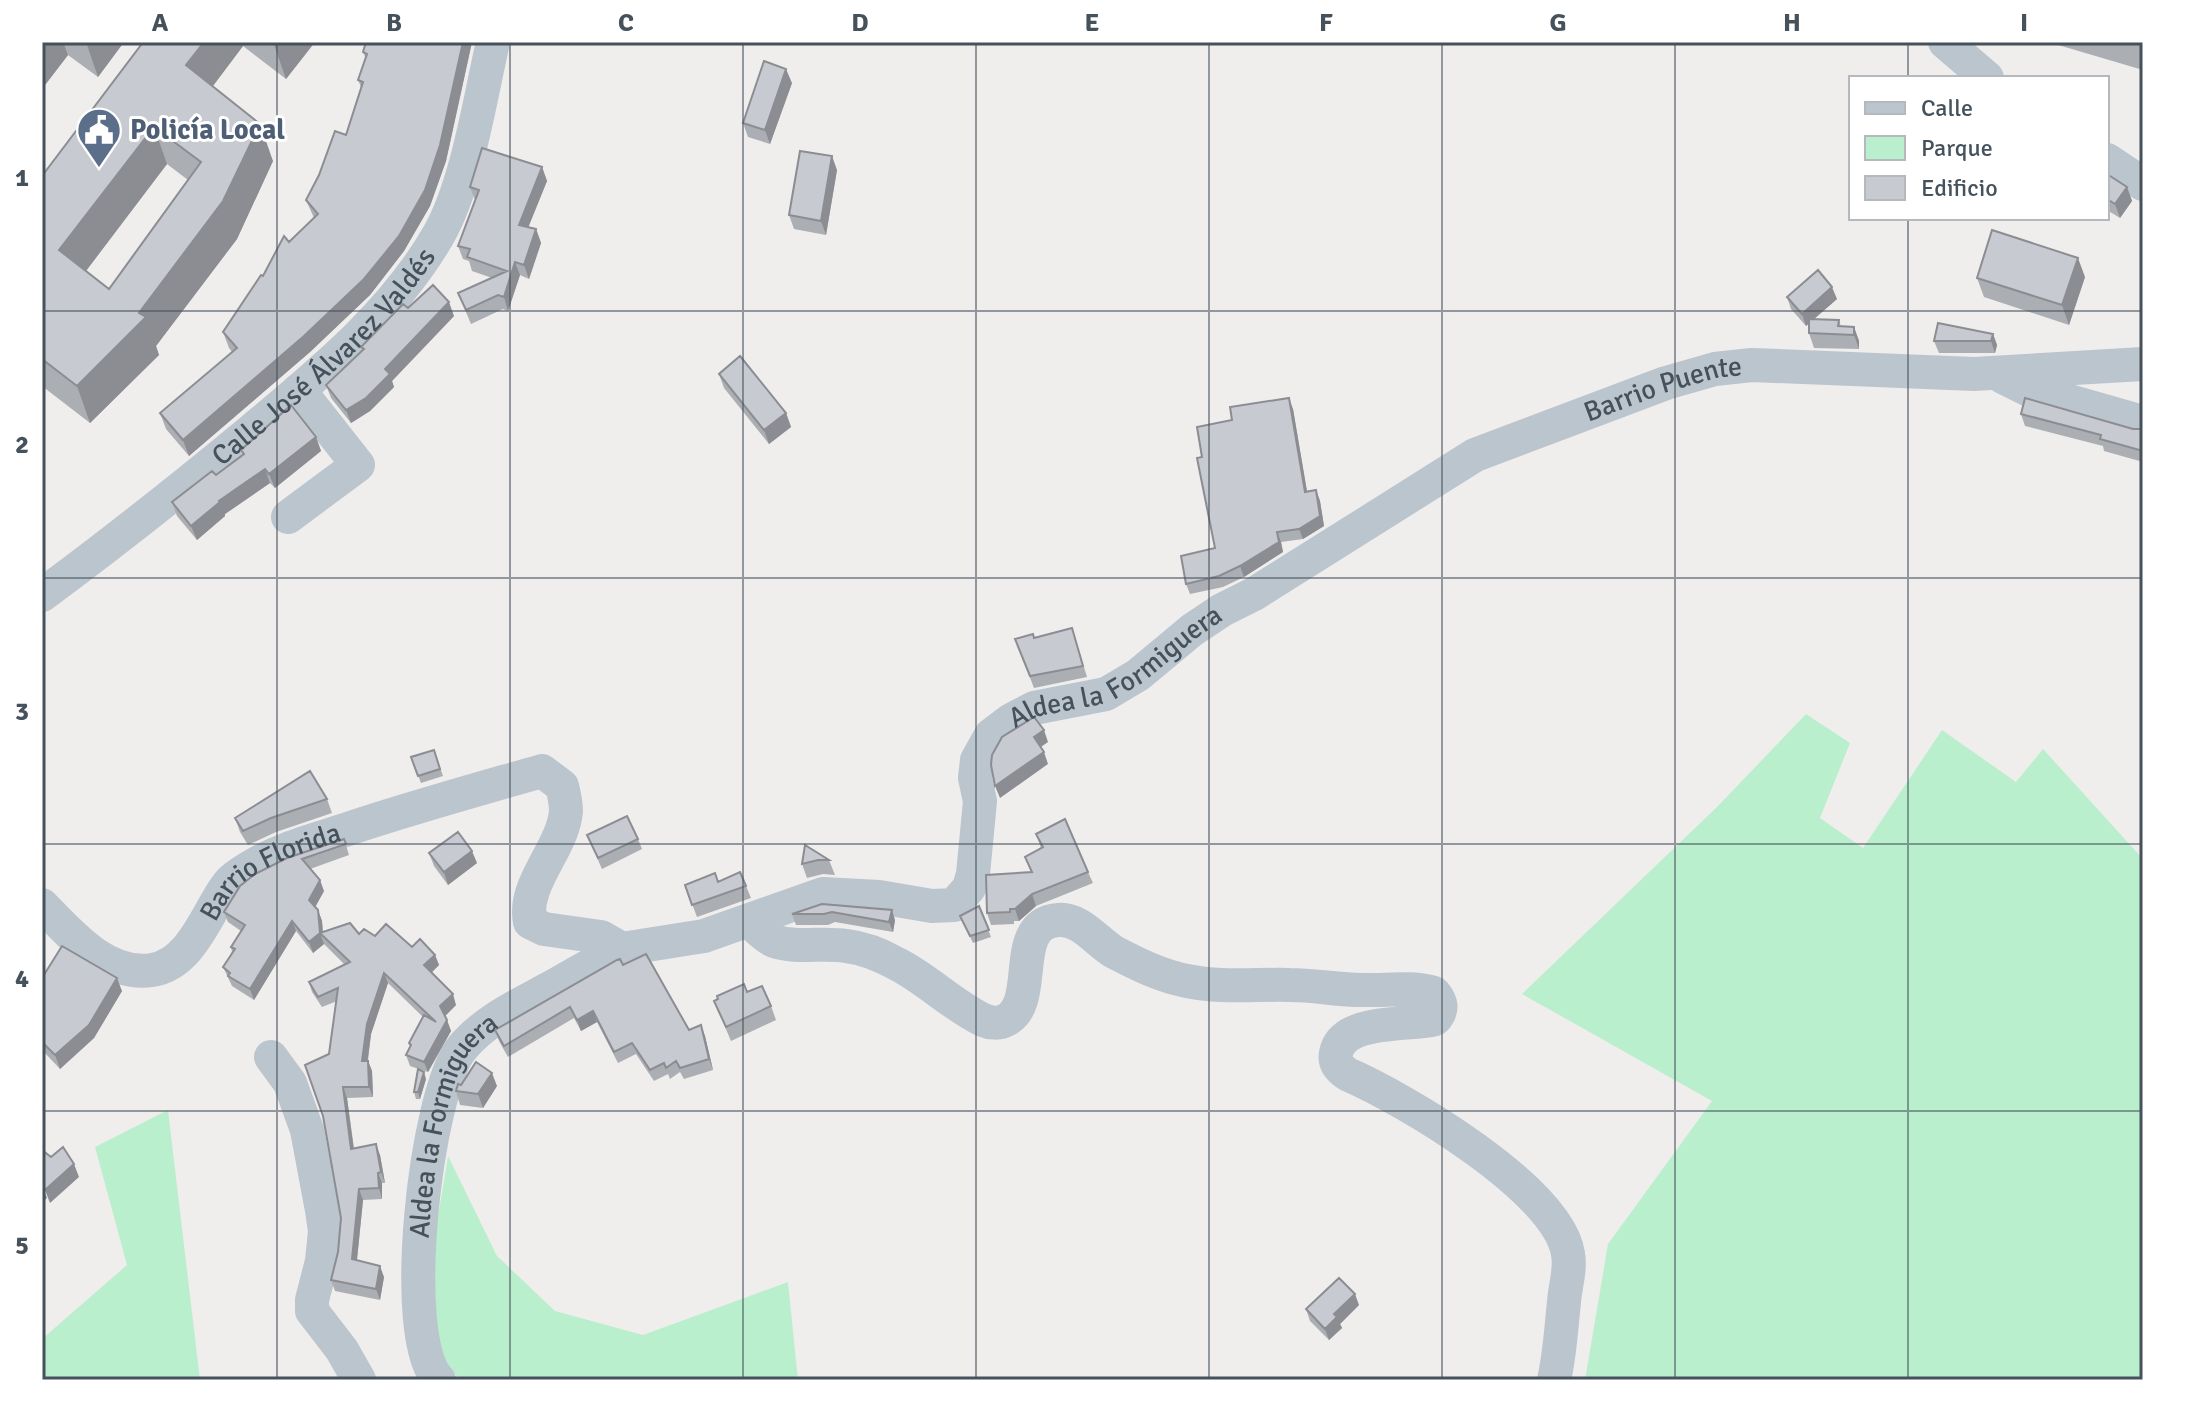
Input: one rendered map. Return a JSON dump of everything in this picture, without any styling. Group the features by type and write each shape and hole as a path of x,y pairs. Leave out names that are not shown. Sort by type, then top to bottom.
{"street":[{"name":"Calle José Álvarez Valdés","path":"42,595 141,522 328,366 397,295 439,234 454,201 493,42"},
{"path":"1945,42 1985,76"},
{"path":"2109,161 2143,184"},
{"name":"Barrio Puente","path":"1357,527 1475,455 1666,383 1715,369 1752,365 1996,374 2143,364"},
{"name":"Barrio Puente","path":"1996,374 2027,389 2143,422"},
{"path":"288,517 358,465 299,390"},
{"name":"Aldea la Formiguera","path":"439,1380 427,1358 419,1323 417,1284 426,1175 447,1079 460,1050 491,1022 592,962 622,949 676,942 750,922 823,894 879,897 932,906 954,905 969,888 973,874 980,801 975,778 977,760 991,735 1034,708 1106,694 1138,675 1192,630 1222,610 1254,594 1357,527"},
{"name":"Aldea la Formiguera","path":"542,771 562,786 566,810 560,832 530,896 527,909 530,922 544,929 601,937 622,949"},
{"name":"Barrio Florida","path":"42,905 105,962 132,972 156,969 179,957 207,920 227,884 281,850 542,771"},
{"path":"750,922 770,940 791,945 845,946 872,952 922,977 985,1021 998,1023 1018,1009 1029,949 1039,928 1048,922 1060,920 1071,921 1111,950 1145,968 1190,982 1434,993 1441,1005 1435,1019 1372,1026 1349,1035 1339,1044 1335,1056 1337,1066 1416,1108 1510,1175 1546,1210 1564,1238 1568,1253 1569,1275 1554,1380"},
{"path":"271,1057 290,1083 307,1130 322,1210 325,1231 312,1311 342,1350 359,1380"}],"green space":[{"path":"1806,714 1850,743 1820,818 1863,848 1942,730 2016,782 2043,749 2143,859 2143,1380 1585,1380 1608,1244 1712,1101 1522,994 1717,807"},
{"path":"168,1110 200,1380 44,1380 42,1339 127,1265 95,1147"},
{"path":"448,1156 497,1256 555,1311 643,1335 788,1282 798,1380 461,1380 439,1350 431,1316 431,1271"}],"building":[{"path":"145,42 204,42 186,65 260,124 223,201 139,313 146,317 77,386 42,359 42,176","holes":["154,127 201,162 109,289 59,250"]},
{"path":"366,42 463,42 440,145 425,190 399,236 364,279 304,336 183,440 160,413 237,348 223,332 263,276 284,236 289,242 318,214 306,200 335,131 346,135 363,82 358,80 367,54 363,52"},
{"path":"764,61 786,69 765,130 743,123"},
{"path":"482,148 542,167 519,225 536,229 524,265 515,262 504,297 498,295 466,310 458,293 507,271 467,257 470,249 458,246 479,190 470,187"},
{"path":"800,151 832,156 821,221 789,215"},
{"path":"2109,175 2127,187 2115,204 2109,200"},
{"path":"1992,230 2078,258 2062,305 1977,278"},
{"path":"1818,270 1832,287 1802,314 1787,297"},
{"path":"433,285 449,302 385,369 390,374 366,398 346,410 326,385 364,349 361,347 403,304 408,308"},
{"path":"1809,319 1839,320 1838,326 1854,327 1854,335 1809,333"},
{"path":"1938,323 1993,334 1991,341 1934,341"},
{"path":"740,356 786,413 764,430 719,374"},
{"path":"1289,398 1305,492 1316,490 1320,516 1299,529 1277,532 1279,542 1240,566 1219,576 1186,584 1181,556 1215,548 1197,458 1202,457 1197,427 1232,420 1230,407"},
{"path":"2025,398 2133,429 2143,429 2143,451 2100,439 2101,435 2021,414"},
{"path":"291,405 316,437 269,474 265,469 219,501 191,526 172,502 212,471 216,475 244,454 241,450"},
{"path":"1072,628 1083,666 1030,676 1015,639 1033,634 1034,638"},
{"path":"1034,717 1044,730 1034,737 1044,752 995,786 992,755 1002,737"},
{"path":"434,750 440,769 418,776 411,757"},
{"path":"310,771 327,799 243,831 235,818"},
{"path":"627,816 638,839 598,858 587,835"},
{"path":"1065,819 1088,872 1032,894 1010,912 987,913 986,875 1032,872 1025,857 1043,847 1036,834"},
{"path":"458,832 472,851 444,872 429,853"},
{"path":"344,839 346,844 302,859 320,880 309,900 318,910 320,933 309,942 292,921 250,989 228,976 230,973 223,967 245,925 224,912 240,886 255,874 287,858"},
{"path":"805,845 829,860 802,864"},
{"path":"740,872 746,886 692,905 685,885 715,873 718,882"},
{"path":"822,904 892,910 889,922 832,912 792,914"},
{"path":"979,906 989,930 970,936 960,916"},
{"path":"350,923 359,934 364,929 375,936 386,924 412,947 420,939 435,955 424,965 453,994 440,1006 447,1020 424,1062 406,1055 411,1045 409,1043 424,1015 436,1022 384,973 367,1024 362,1061 368,1061 369,1087 343,1087 351,1149 376,1144 381,1172 378,1173 379,1188 359,1189 352,1259 380,1266 376,1289 331,1280 338,1252 341,1218 323,1116 305,1065 329,1054 338,988 318,997 309,982 350,962 320,933"},
{"path":"62,946 117,978 89,1025 55,1055 42,1042 42,978"},
{"path":"646,954 689,1030 701,1025 709,1059 680,1068 676,1061 666,1068 664,1063 650,1070 632,1043 614,1052 593,1011 577,1020 570,1007 504,1046 495,1030 617,960 620,959 623,965"},
{"path":"744,984 747,992 762,986 771,1006 726,1027 714,1001 718,999 717,996"},
{"path":"476,1062 492,1073 478,1094 456,1091 458,1084 461,1085"},
{"path":"418,1069 424,1072 418,1092 414,1092"},
{"path":"63,1147 74,1164 45,1190 42,1186 42,1150 51,1157"},
{"path":"1339,1278 1355,1294 1334,1314 1337,1317 1325,1329 1306,1309"}],"place":[{"name":"Policía Local","path":"99,169"}]}
